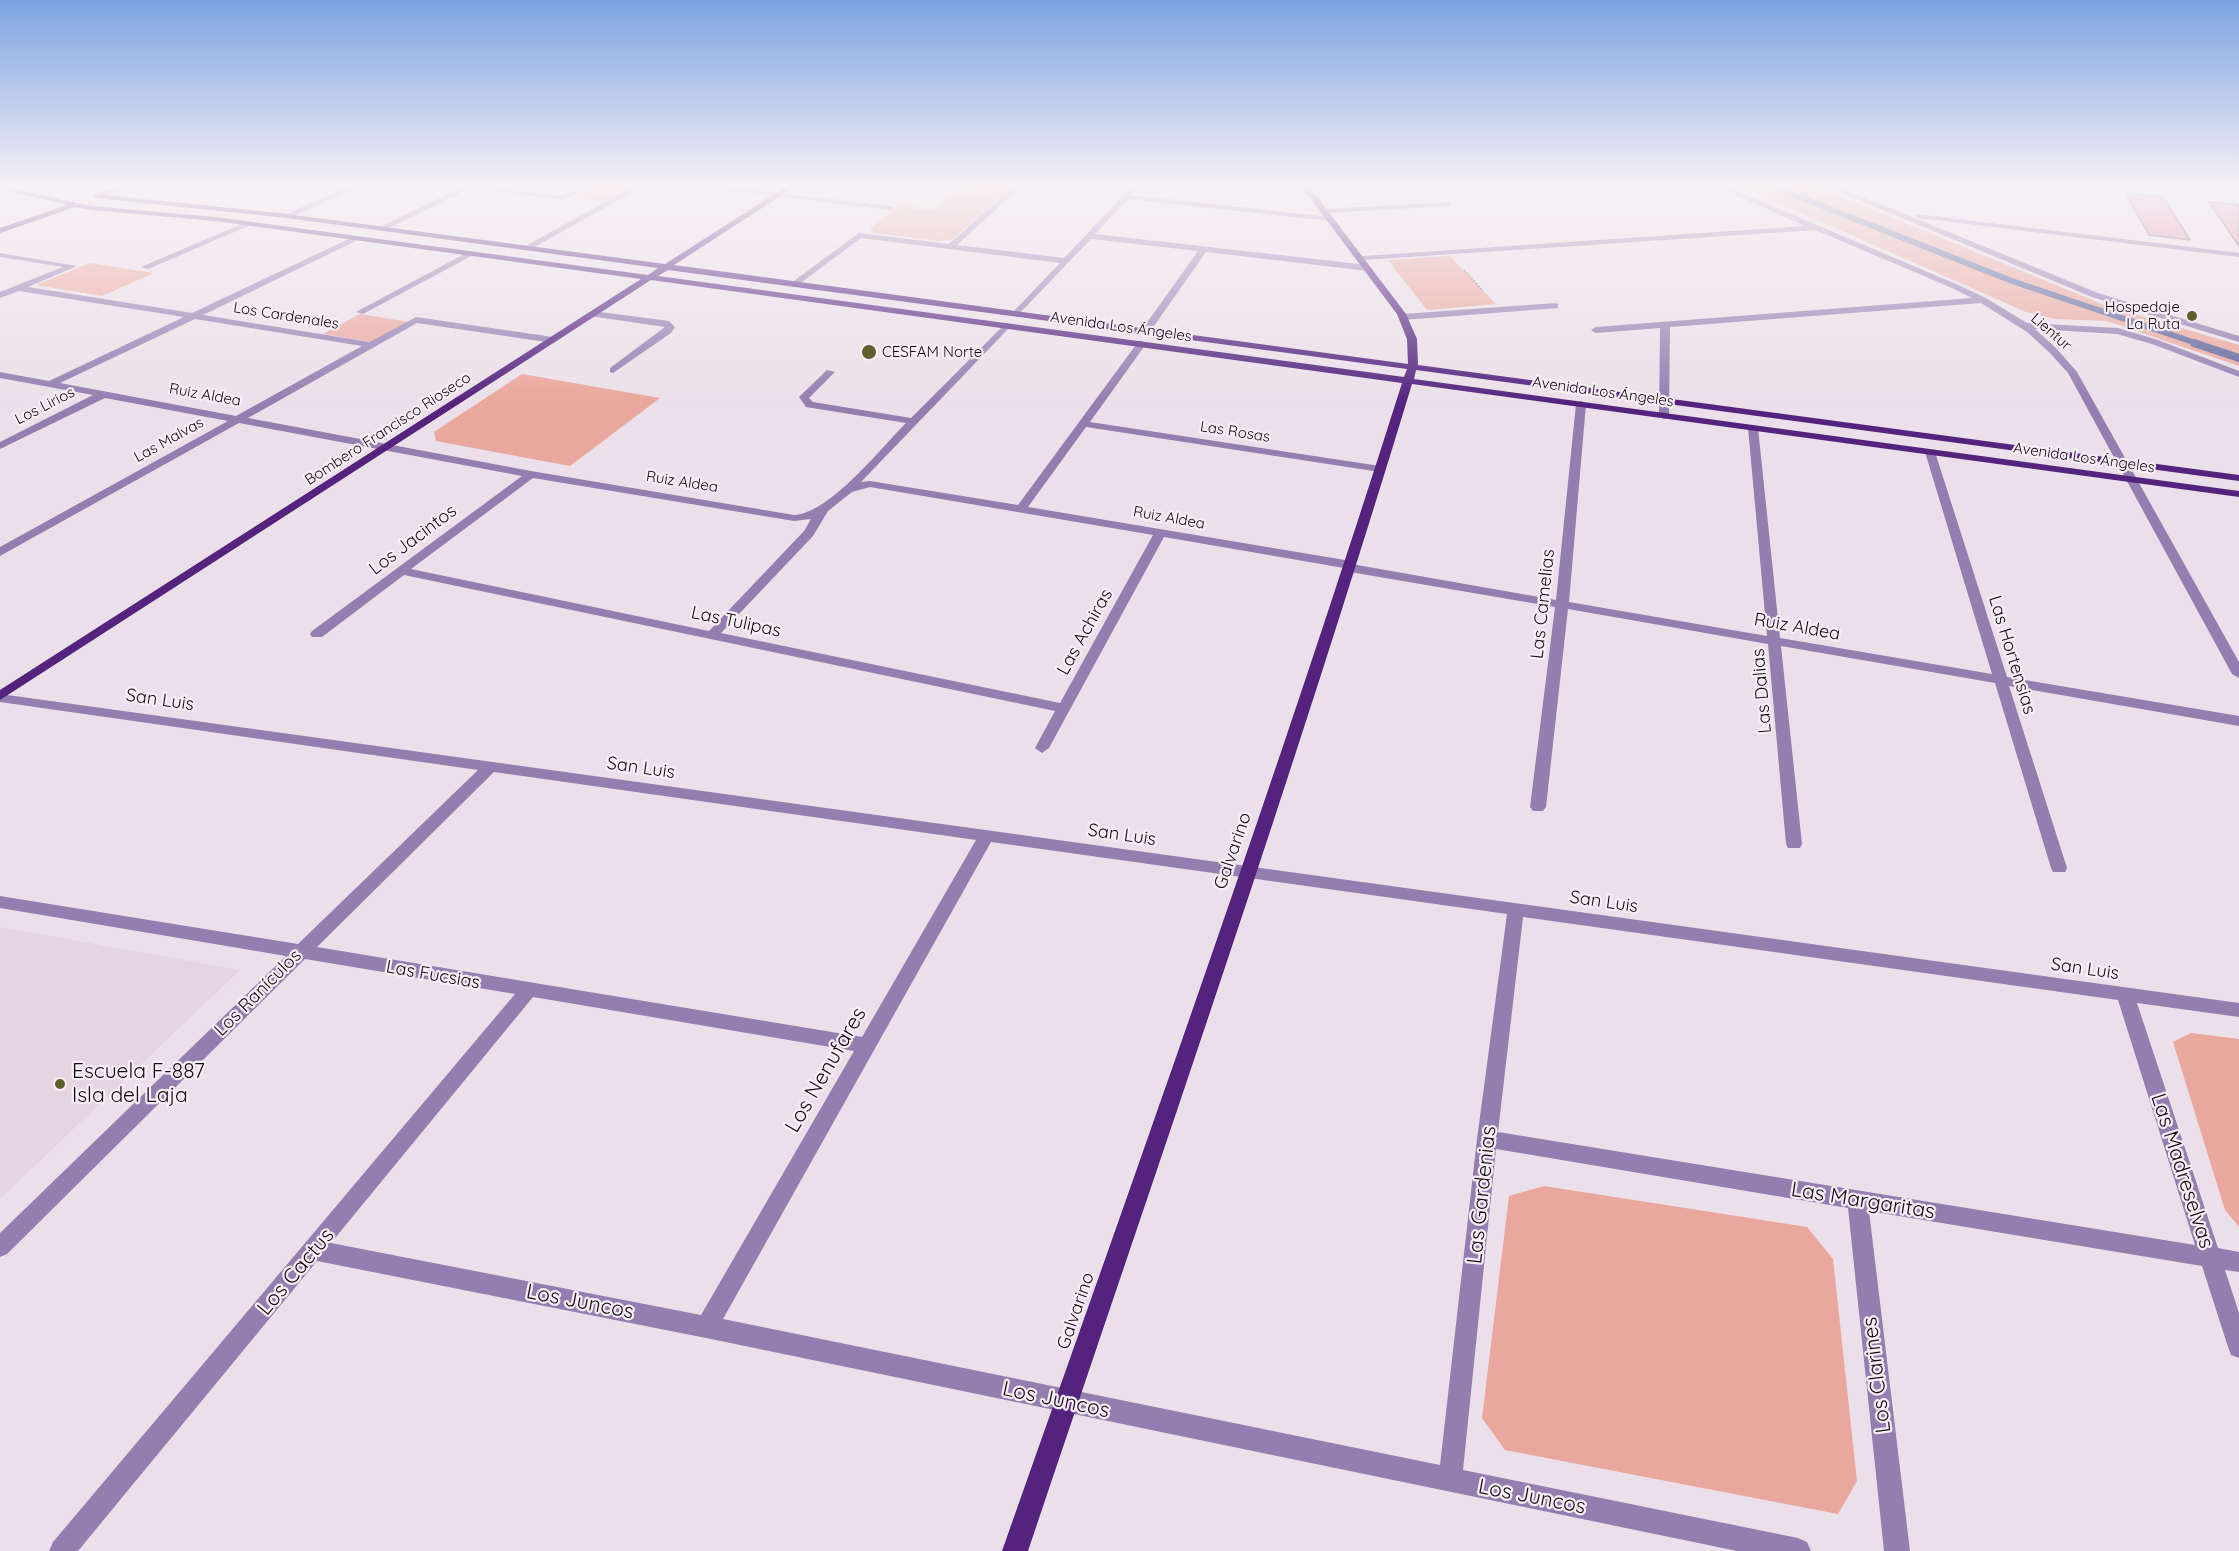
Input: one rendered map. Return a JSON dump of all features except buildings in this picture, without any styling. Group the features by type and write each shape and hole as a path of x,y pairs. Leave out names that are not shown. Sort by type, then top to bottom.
{"main road":[{"name":"Avenida Los Ángeles","path":"511,258 1141,344 1664,399 2239,478"},
{"name":"Avenida Los Ángeles","path":"603,258 1146,331 1411,373 1581,404 2239,494"},
{"name":"Bombero Francisco Rioseco","path":"0,697 680,258"},
{"name":"Galvarino","path":"1016,1551 1249,872 1411,373 1412,343 1403,317 1363,258"}],"street":[{"path":"0,295 73,266 22,258"},
{"path":"145,267 166,258"},
{"path":"51,384 316,258"},
{"path":"360,312 463,258"},
{"path":"795,283 828,258"},
{"path":"1046,258 1066,261"},
{"path":"1017,313 1069,258"},
{"path":"1146,331 1197,258"},
{"path":"1285,258 1368,268"},
{"name":"Lientur","path":"1886,258 1981,300 2025,326 2051,346 2072,372 2239,674"},
{"path":"2008,258 2095,295 2239,339"},
{"name":"Los Cardenales","path":"18,288 372,345"},
{"path":"1596,330 1981,300"},
{"path":"1403,317 1555,306"},
{"path":"593,314 669,324 668,331 613,370"},
{"name":"Las Malvas","path":"0,552 417,320 553,340"},
{"path":"1664,416 1665,325"},
{"path":"851,486 1006,326"},
{"path":"2025,326 2118,331 2155,342 2239,374"},
{"path":"1020,510 1141,344"},
{"path":"830,372 804,397 810,405 912,422"},
{"name":"Ruiz Aldea","path":"0,375 531,474 794,518 813,516 851,486 870,484 2239,721"},
{"name":"Los Lirios","path":"0,446 104,394"},
{"name":"Las Camelias","path":"1538,807 1562,604 1581,404"},
{"name":"Las Rosas","path":"1084,424 1380,469"},
{"name":"Las Dalias","path":"1753,428 1776,641 1794,844"},
{"name":"Las Hortensias","path":"1930,452 2059,868"},
{"name":"Los Jacintos","path":"318,634 531,474"},
{"path":"711,635 809,533 822,511"},
{"name":"Las Achiras","path":"1042,748 1160,533"},
{"name":"Las Tulipas","path":"402,571 1063,708"},
{"name":"San Luis","path":"0,697 2239,1010"},
{"name":"Los Ranículos","path":"0,1247 491,766"},
{"name":"Los Nenufares","path":"706,1327 987,836"},
{"name":"Las Fucsias","path":"0,902 866,1045"},
{"name":"Las Gardenias","path":"1450,1481 1487,1139 1516,909"},
{"name":"Los Cactus","path":"62,1551 528,991"},
{"name":"Las Madreselvas","path":"2125,994 2239,1347"},
{"name":"Las Margaritas","path":"1487,1139 2239,1262"},
{"name":"Los Clarines","path":"1857,1200 1898,1551"},
{"name":"Los Juncos","path":"314,1250 706,1327 1798,1551"}],"path":[{"path":"1451,258 1502,309"}],"shaded area":[{"path":"1452,258 1496,304 1427,310 1388,260"},
{"path":"1904,258 1991,258 2107,306 2239,345 2239,366 2107,321 2055,319 2026,312"},
{"path":"90,263 154,273 102,296 36,285"},
{"path":"360,314 409,322 373,342 323,334"},
{"path":"522,374 660,398 570,466 436,441 434,432"},
{"name":"Escuela F-887 Isla del Laja","path":"0,927 240,970 0,1199"},
{"path":"2191,1033 2239,1039 2239,1227 2225,1210 2173,1042"},
{"path":"1544,1186 1807,1227 1833,1259 1857,1481 1838,1514 1505,1450 1482,1418 1509,1196"}],"waterway":[{"path":"1955,258 2012,281 2199,344"},
{"path":"2194,343 2239,358"}],"place":[{"name":"Hospedaje La Ruta","path":"2192,316"},
{"name":"CESFAM Norte","path":"869,352"},
{"name":"Escuela F-887 Isla del Laja","path":"60,1084"}]}
